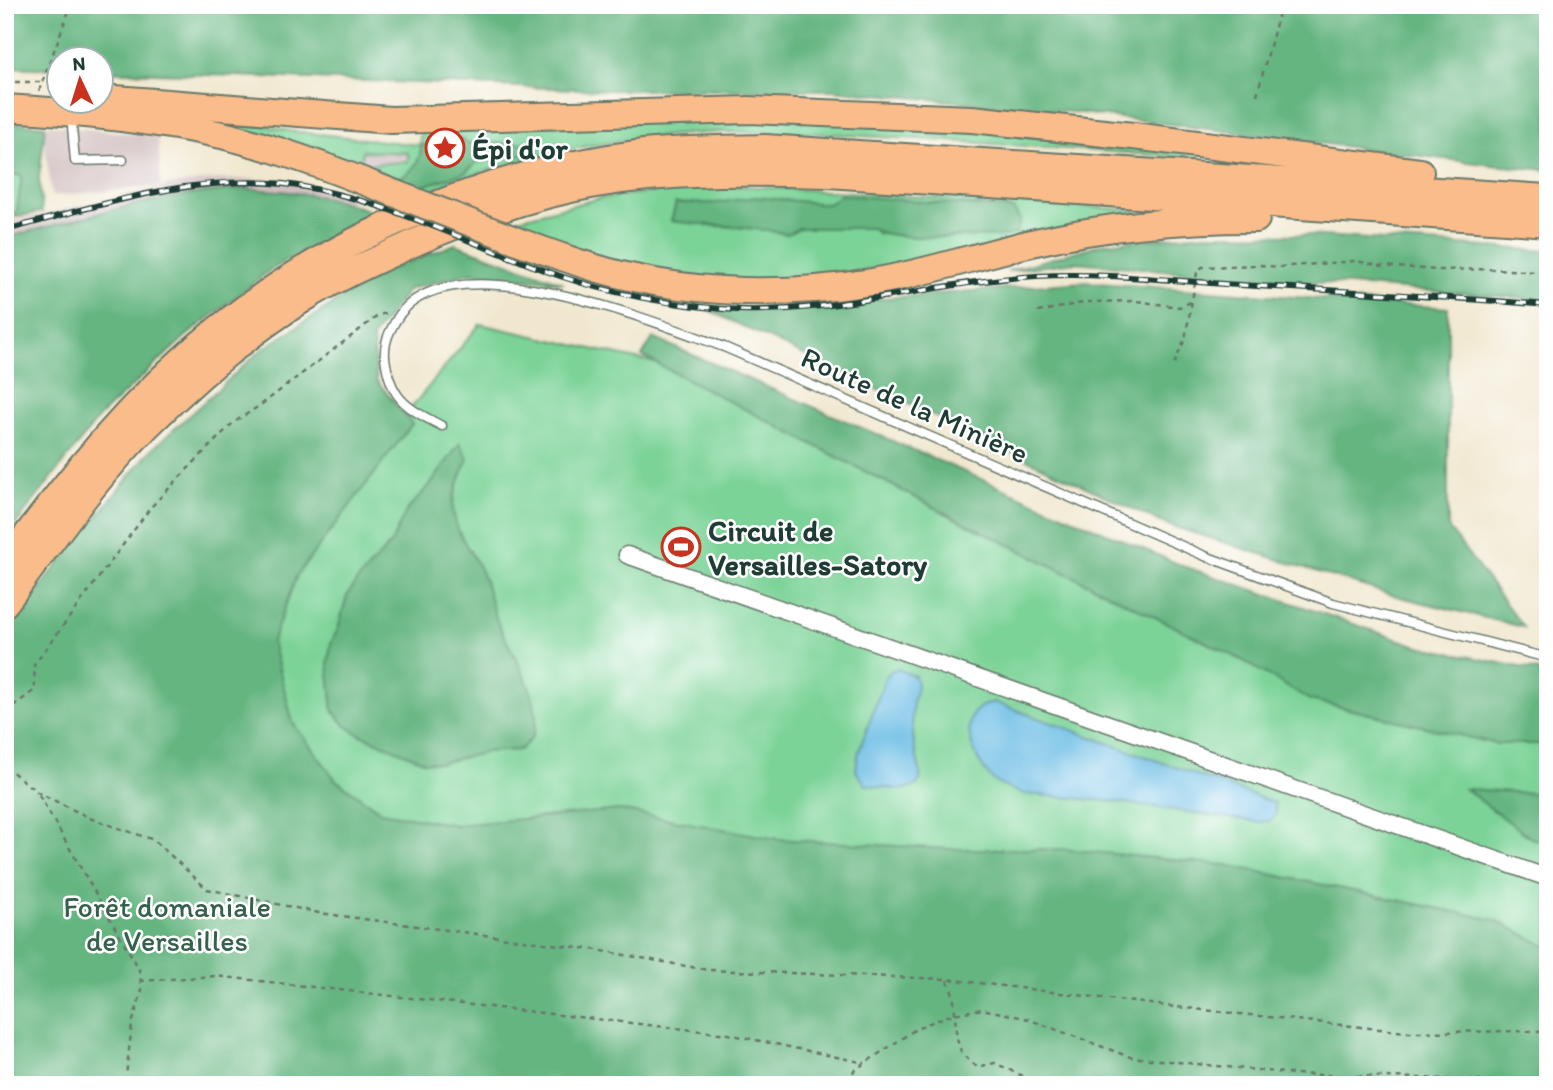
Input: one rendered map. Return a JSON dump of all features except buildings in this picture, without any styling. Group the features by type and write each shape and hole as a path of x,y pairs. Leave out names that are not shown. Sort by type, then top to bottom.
{"highway":[{"path":"5,93 46,96"},
{"path":"5,108 46,98"},
{"path":"116,99 391,120 749,110 972,119 1474,178 1513,195"},
{"path":"116,112 224,136 299,157 592,267 649,281 716,290 783,291 844,286 895,278 1036,242 1112,227 1219,219 1286,220 1326,208"},
{"path":"5,564 58,495 131,410 171,369 247,307 324,258 390,225 492,184 545,171 644,153 765,148 1548,198"},
{"path":"5,603 71,515 145,428 255,331 350,272 451,226 499,208 582,187 700,173 828,174 1548,223"}],"street":[{"path":"627,555 1548,878"}],"lane":[{"path":"59,116 75,161 123,160"},
{"name":"Route de la Minière","path":"401,310 424,293 454,284 493,284 567,296 645,318 724,347 1205,556 1333,603 1548,659"},
{"path":"401,310 384,346 386,367 396,395 407,407 442,426"}],"path":[{"path":"62,46 71,5"},
{"path":"1257,95 1281,5"},
{"path":"5,82 46,94"},
{"path":"1174,364 1185,339 1197,273 1202,267 1278,267 1356,261 1439,270 1497,269 1548,273"},
{"path":"1038,312 1087,302 1136,301 1179,307 1189,303 1194,295"},
{"path":"5,712 35,690 34,665 151,507 209,447 233,423 379,315 401,310"},
{"path":"5,766 37,792 92,819 155,840 207,889 319,912 597,950 708,970 946,979 1407,1032 1548,1031"},
{"path":"37,792 139,969 142,990 132,1024 125,1085"},
{"path":"141,981 216,976 714,1032 865,1063"},
{"path":"946,979 954,991 953,1014 962,1052 977,1067 995,1063 1041,1085"},
{"path":"837,1085 919,1027 953,1014 982,1009 1025,1018 1130,1057 1295,1074 1509,1081 1548,1079"}],"shaded area":[{"path":"42,124 158,137 161,186 52,196"},
{"path":"362,150 408,153 408,163 361,164"},
{"path":"218,179 281,179 364,194 349,202 306,193 270,190 201,192 159,198 5,238 5,223 171,185"}],"green space":[{"path":"5,5 1548,5 1548,170 1081,113 833,90 604,90 116,72 116,46 46,46 46,69 5,67"},
{"path":"172,113 257,120 258,124 290,131 420,145 422,131 728,118 884,122 1199,153 1198,158 825,134 725,132 594,145 507,165 423,193 414,189 466,172 477,162 529,154 526,143 467,143 457,138 421,150 411,170 391,181","holes":["362,151 408,153 408,162 362,164"]},
{"path":"5,122 45,126 39,178 42,212 16,217 22,176 5,173"},
{"path":"457,138 467,143 526,143 532,146 532,151 529,154 477,162 466,172 414,189 391,181 413,169 419,159 421,145 436,145 441,140"},
{"path":"5,173 22,176 16,217 5,219"},
{"path":"743,186 1136,210 1136,214 923,263 755,284 619,267 502,223 601,198 668,190","holes":["676,203 971,204 1013,209 1020,220 878,234 872,228 799,228 787,234 755,227 707,226"]},
{"path":"241,189 308,194 373,212 269,271 185,337 100,416 5,538 5,238 152,201"},
{"path":"840,195 1013,209 1020,220 1017,233 1006,236 935,237 896,235 872,228 799,228 788,234 671,221 676,203 717,203 755,197 829,204"},
{"path":"1205,234 1308,235 1548,251 1548,300 1075,262 1007,271 1105,243"},
{"name":"Forêt domaniale de Versailles","path":"455,244 564,283 471,273 409,289 373,337 377,381 412,424 297,575 272,642 293,723 336,780 381,812 456,825 619,810 777,839 950,849 1064,849 1226,865 1495,920 1548,947 1548,1085 5,1085 5,630 149,452 261,350 380,273"},
{"path":"1084,282 1448,308 1448,527 1523,627 1388,594 1165,524 712,312"},
{"name":"Circuit de Versailles-Satory","path":"480,324 731,380 1548,724 1548,966 403,827 135,744"},
{"path":"653,338 1183,566 1418,646 1548,673 1548,744 1497,744 1310,700 1240,659 955,518 642,356"},
{"path":"460,443 468,458 454,497 455,518 482,574 498,623 526,680 536,711 536,726 531,739 519,750 487,752 440,763 425,762 359,734 345,725 333,711 328,662 331,643 338,629 347,596 391,543 406,511 430,485"},
{"path":"1465,789 1548,794 1548,843 1531,838"}],"water":[{"path":"897,669 915,676 917,683 912,718 920,779 915,786 904,789 866,785 856,771 858,754 885,678 890,671"},
{"path":"994,702 1275,803 1276,815 1269,821 1258,822 1118,802 1025,794 1006,787 985,771 975,753 969,733 973,715 981,707"}],"railway":[{"path":"5,230 178,188 248,182 284,184 354,199 424,222 526,264 600,288 722,309 801,308 996,279 1062,275 1548,305"}],"place":[{"name":"Épi d'or","path":"445,148"},
{"name":"Circuit de Versailles-Satory","path":"681,547"}]}
